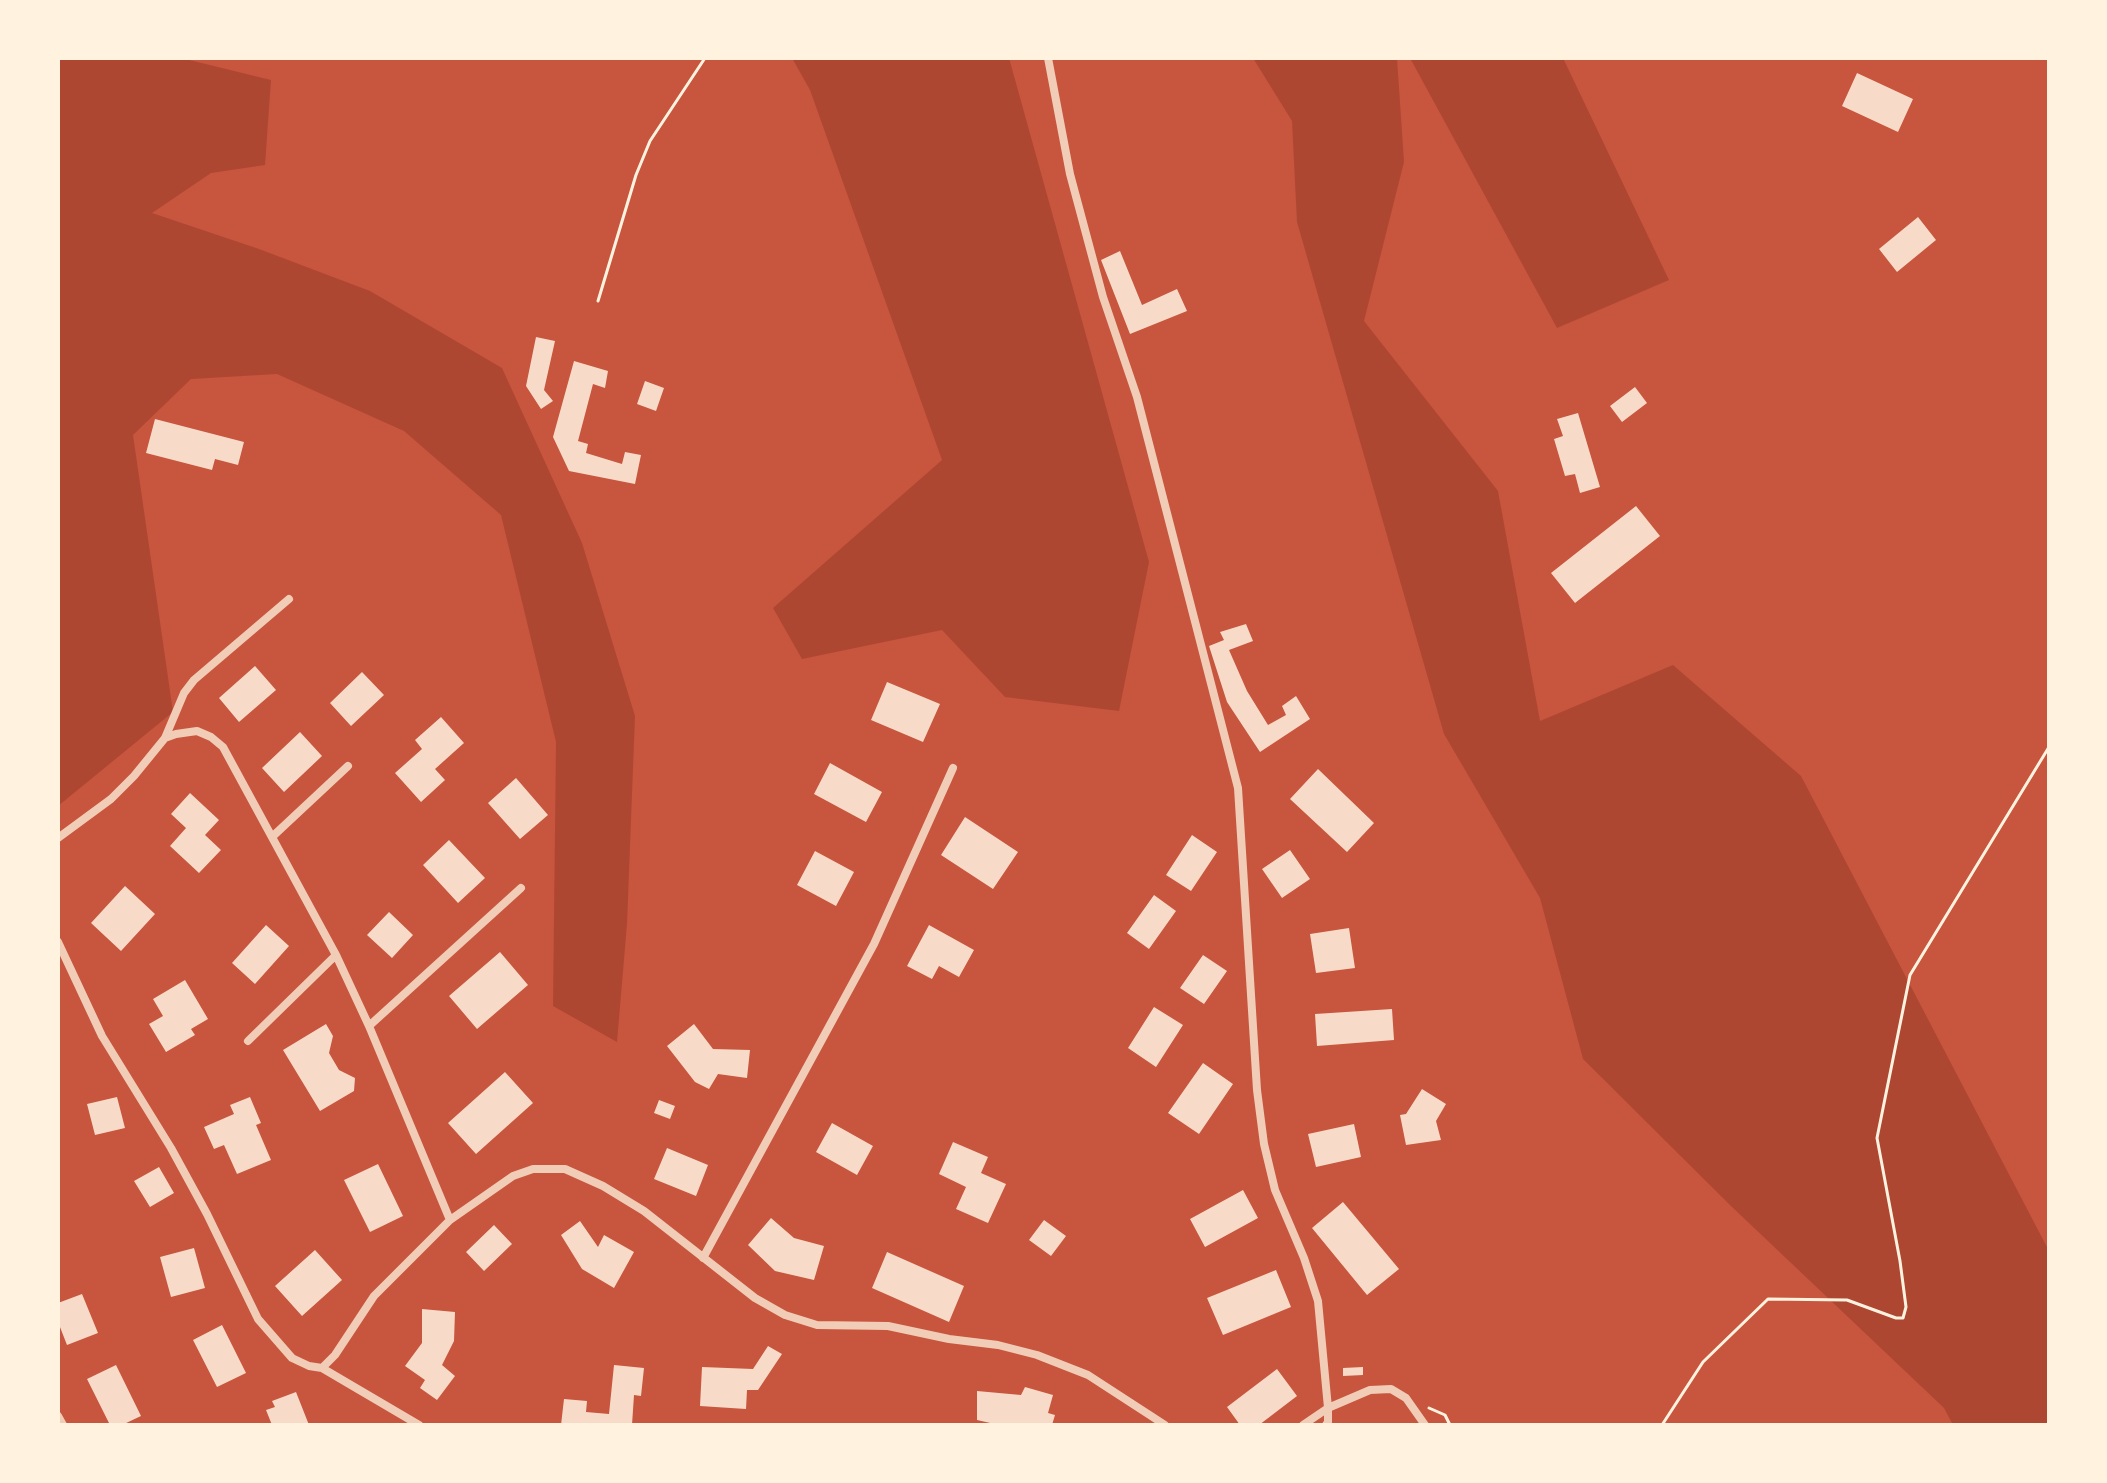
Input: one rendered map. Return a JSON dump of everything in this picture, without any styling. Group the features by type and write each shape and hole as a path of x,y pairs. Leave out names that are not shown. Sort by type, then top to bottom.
{"street":[{"path":"1048,58 1070,174 1103,297 1137,397 1238,788 1257,1090 1264,1144 1275,1190 1304,1258 1318,1301 1328,1408 1326,1425"},
{"path":"58,838 111,799 134,776 165,738 184,693 194,680 289,599"},
{"path":"165,738 197,731 223,747 336,955 450,1220"},
{"path":"272,837 348,766"},
{"path":"703,1258 874,944 953,768"},
{"path":"369,1026 521,888"},
{"path":"58,942 102,1036 171,1148 258,1319 292,1358 322,1368 419,1425"},
{"path":"248,1041 336,955"},
{"path":"322,1368 335,1355 374,1296 450,1220 513,1176 533,1169 565,1169 623,1198 755,1298 785,1315 817,1325 888,1326 1037,1355 1088,1375 1165,1425"},
{"path":"1303,1425 1328,1408 1370,1390 1391,1389 1406,1398 1425,1425"},
{"path":"58,1416 63,1425"}],"path":[{"path":"598,301 631,189 650,141 705,58"},
{"path":"1662,1425 1703,1362 1768,1299 1847,1300 1903,1318 1906,1307 1900,1261 1877,1138 1910,975 2049,747"}],"shaded area":[{"path":"58,58 181,58 271,80 265,165 211,173 152,213 370,291 502,368 582,543 635,716 627,924 617,1042 553,1006 556,742 501,515 404,431 277,374 191,379 133,435 173,712 58,806"},
{"path":"792,58 1009,58 1149,562 1119,711 1005,697 942,630 802,659 773,608 942,460 810,90"},
{"path":"1253,58 1397,58 1404,162 1364,321 1498,491 1540,721 1673,665 1801,776 2049,1251 2049,1425 1953,1425 1944,1408 1731,1206 1583,1059 1540,898 1444,734 1297,222 1292,121"},
{"path":"1410,58 1563,58 1669,280 1557,328"}],"building":[{"path":"1857,73 1913,99 1898,132 1842,106"},
{"path":"1918,217 1936,240 1897,272 1879,249"},
{"path":"1120,251 1142,305 1177,289 1187,311 1130,334 1101,260"},
{"path":"536,337 555,341 544,390 553,401 541,409 526,386"},
{"path":"574,361 608,371 605,388 593,384 578,441 588,444 586,453 622,464 625,452 641,455 635,484 569,471 553,437"},
{"path":"645,381 664,388 656,411 637,404"},
{"path":"1635,387 1647,403 1622,422 1610,406"},
{"path":"1578,413 1600,487 1580,493 1575,474 1565,476 1554,439 1563,436 1557,419"},
{"path":"155,419 244,442 238,465 215,459 212,470 146,453"},
{"path":"1636,506 1660,536 1575,603 1551,573"},
{"path":"1246,624 1253,641 1229,650 1247,691 1268,725 1286,715 1282,706 1296,696 1310,719 1260,752 1227,702 1209,646 1224,640 1220,632"},
{"path":"255,666 276,690 239,722 219,698"},
{"path":"362,672 384,695 351,726 330,703"},
{"path":"887,682 940,704 923,742 871,720"},
{"path":"441,717 464,743 435,769 445,780 421,802 395,773 422,749 415,740"},
{"path":"300,732 322,756 284,792 262,768"},
{"path":"830,763 882,792 866,822 814,794"},
{"path":"1318,769 1374,823 1347,852 1290,799"},
{"path":"516,778 548,815 520,839 488,803"},
{"path":"190,793 219,820 205,835 221,850 199,873 170,846 186,828 171,814"},
{"path":"965,817 1018,852 993,889 941,855"},
{"path":"1192,835 1217,852 1191,891 1166,875"},
{"path":"449,840 485,878 458,903 423,865"},
{"path":"1290,850 1310,879 1282,898 1262,869"},
{"path":"815,851 854,872 836,906 797,885"},
{"path":"125,886 155,914 121,951 91,923"},
{"path":"1154,895 1176,911 1149,949 1127,933"},
{"path":"389,912 413,935 392,958 367,935"},
{"path":"266,925 289,946 255,984 232,963"},
{"path":"929,925 974,950 959,977 939,966 932,979 907,966"},
{"path":"1349,928 1355,968 1316,973 1310,934"},
{"path":"500,952 528,985 477,1029 449,996"},
{"path":"1203,955 1227,971 1204,1004 1180,988"},
{"path":"185,980 208,1019 191,1029 195,1035 166,1052 149,1024 163,1016 153,999"},
{"path":"1154,1007 1183,1025 1156,1067 1128,1048"},
{"path":"1392,1009 1394,1040 1317,1046 1315,1014"},
{"path":"326,1024 333,1036 329,1053 339,1070 355,1078 354,1091 320,1111 283,1050"},
{"path":"694,1024 713,1049 750,1050 747,1078 718,1074 709,1089 695,1082 667,1046"},
{"path":"1203,1063 1233,1084 1199,1134 1168,1113"},
{"path":"505,1072 533,1103 476,1154 448,1123"},
{"path":"1422,1089 1446,1104 1436,1121 1441,1140 1406,1145 1400,1115 1406,1114"},
{"path":"117,1097 125,1128 95,1135 87,1104"},
{"path":"250,1097 261,1123 256,1125 271,1160 237,1174 224,1145 214,1149 204,1127 234,1114 230,1105"},
{"path":"659,1100 675,1106 670,1119 654,1113"},
{"path":"832,1123 873,1146 857,1175 816,1152"},
{"path":"1354,1124 1361,1157 1316,1167 1308,1134"},
{"path":"953,1142 988,1157 981,1173 1006,1184 988,1223 956,1209 966,1187 939,1174"},
{"path":"667,1148 708,1165 696,1196 654,1179"},
{"path":"378,1164 403,1216 370,1232 344,1180"},
{"path":"159,1167 174,1193 150,1207 134,1181"},
{"path":"1243,1190 1258,1218 1205,1247 1190,1219"},
{"path":"1343,1202 1399,1269 1367,1295 1312,1228"},
{"path":"771,1218 794,1238 824,1246 814,1280 775,1271 748,1245"},
{"path":"1044,1220 1066,1236 1051,1256 1029,1240"},
{"path":"580,1221 598,1247 604,1235 634,1252 614,1288 582,1269 561,1235"},
{"path":"494,1225 512,1244 484,1271 466,1252"},
{"path":"194,1248 205,1288 171,1297 160,1257"},
{"path":"315,1250 342,1280 302,1316 275,1286"},
{"path":"887,1252 964,1286 949,1322 872,1288"},
{"path":"1276,1270 1291,1307 1223,1335 1207,1298"},
{"path":"82,1294 98,1333 67,1345 58,1322 58,1303"},
{"path":"422,1309 455,1312 454,1341 442,1365 455,1376 437,1400 420,1388 425,1380 405,1366 422,1343"},
{"path":"222,1325 246,1373 217,1387 193,1340"},
{"path":"768,1346 782,1354 758,1390 747,1390 746,1409 700,1406 702,1367 753,1369"},
{"path":"116,1365 141,1416 122,1425 110,1425 87,1379"},
{"path":"614,1365 644,1368 641,1396 634,1395 632,1425 561,1425 564,1399 587,1401 586,1412 609,1414"},
{"path":"1363,1367 1363,1375 1343,1376 1343,1368"},
{"path":"1277,1369 1297,1396 1259,1425 1240,1425 1227,1407"},
{"path":"1025,1387 1053,1395 1048,1413 1055,1415 1052,1425 999,1425 977,1420 977,1391 1021,1395"},
{"path":"296,1392 309,1425 272,1425 266,1410 275,1407 272,1401"}]}
